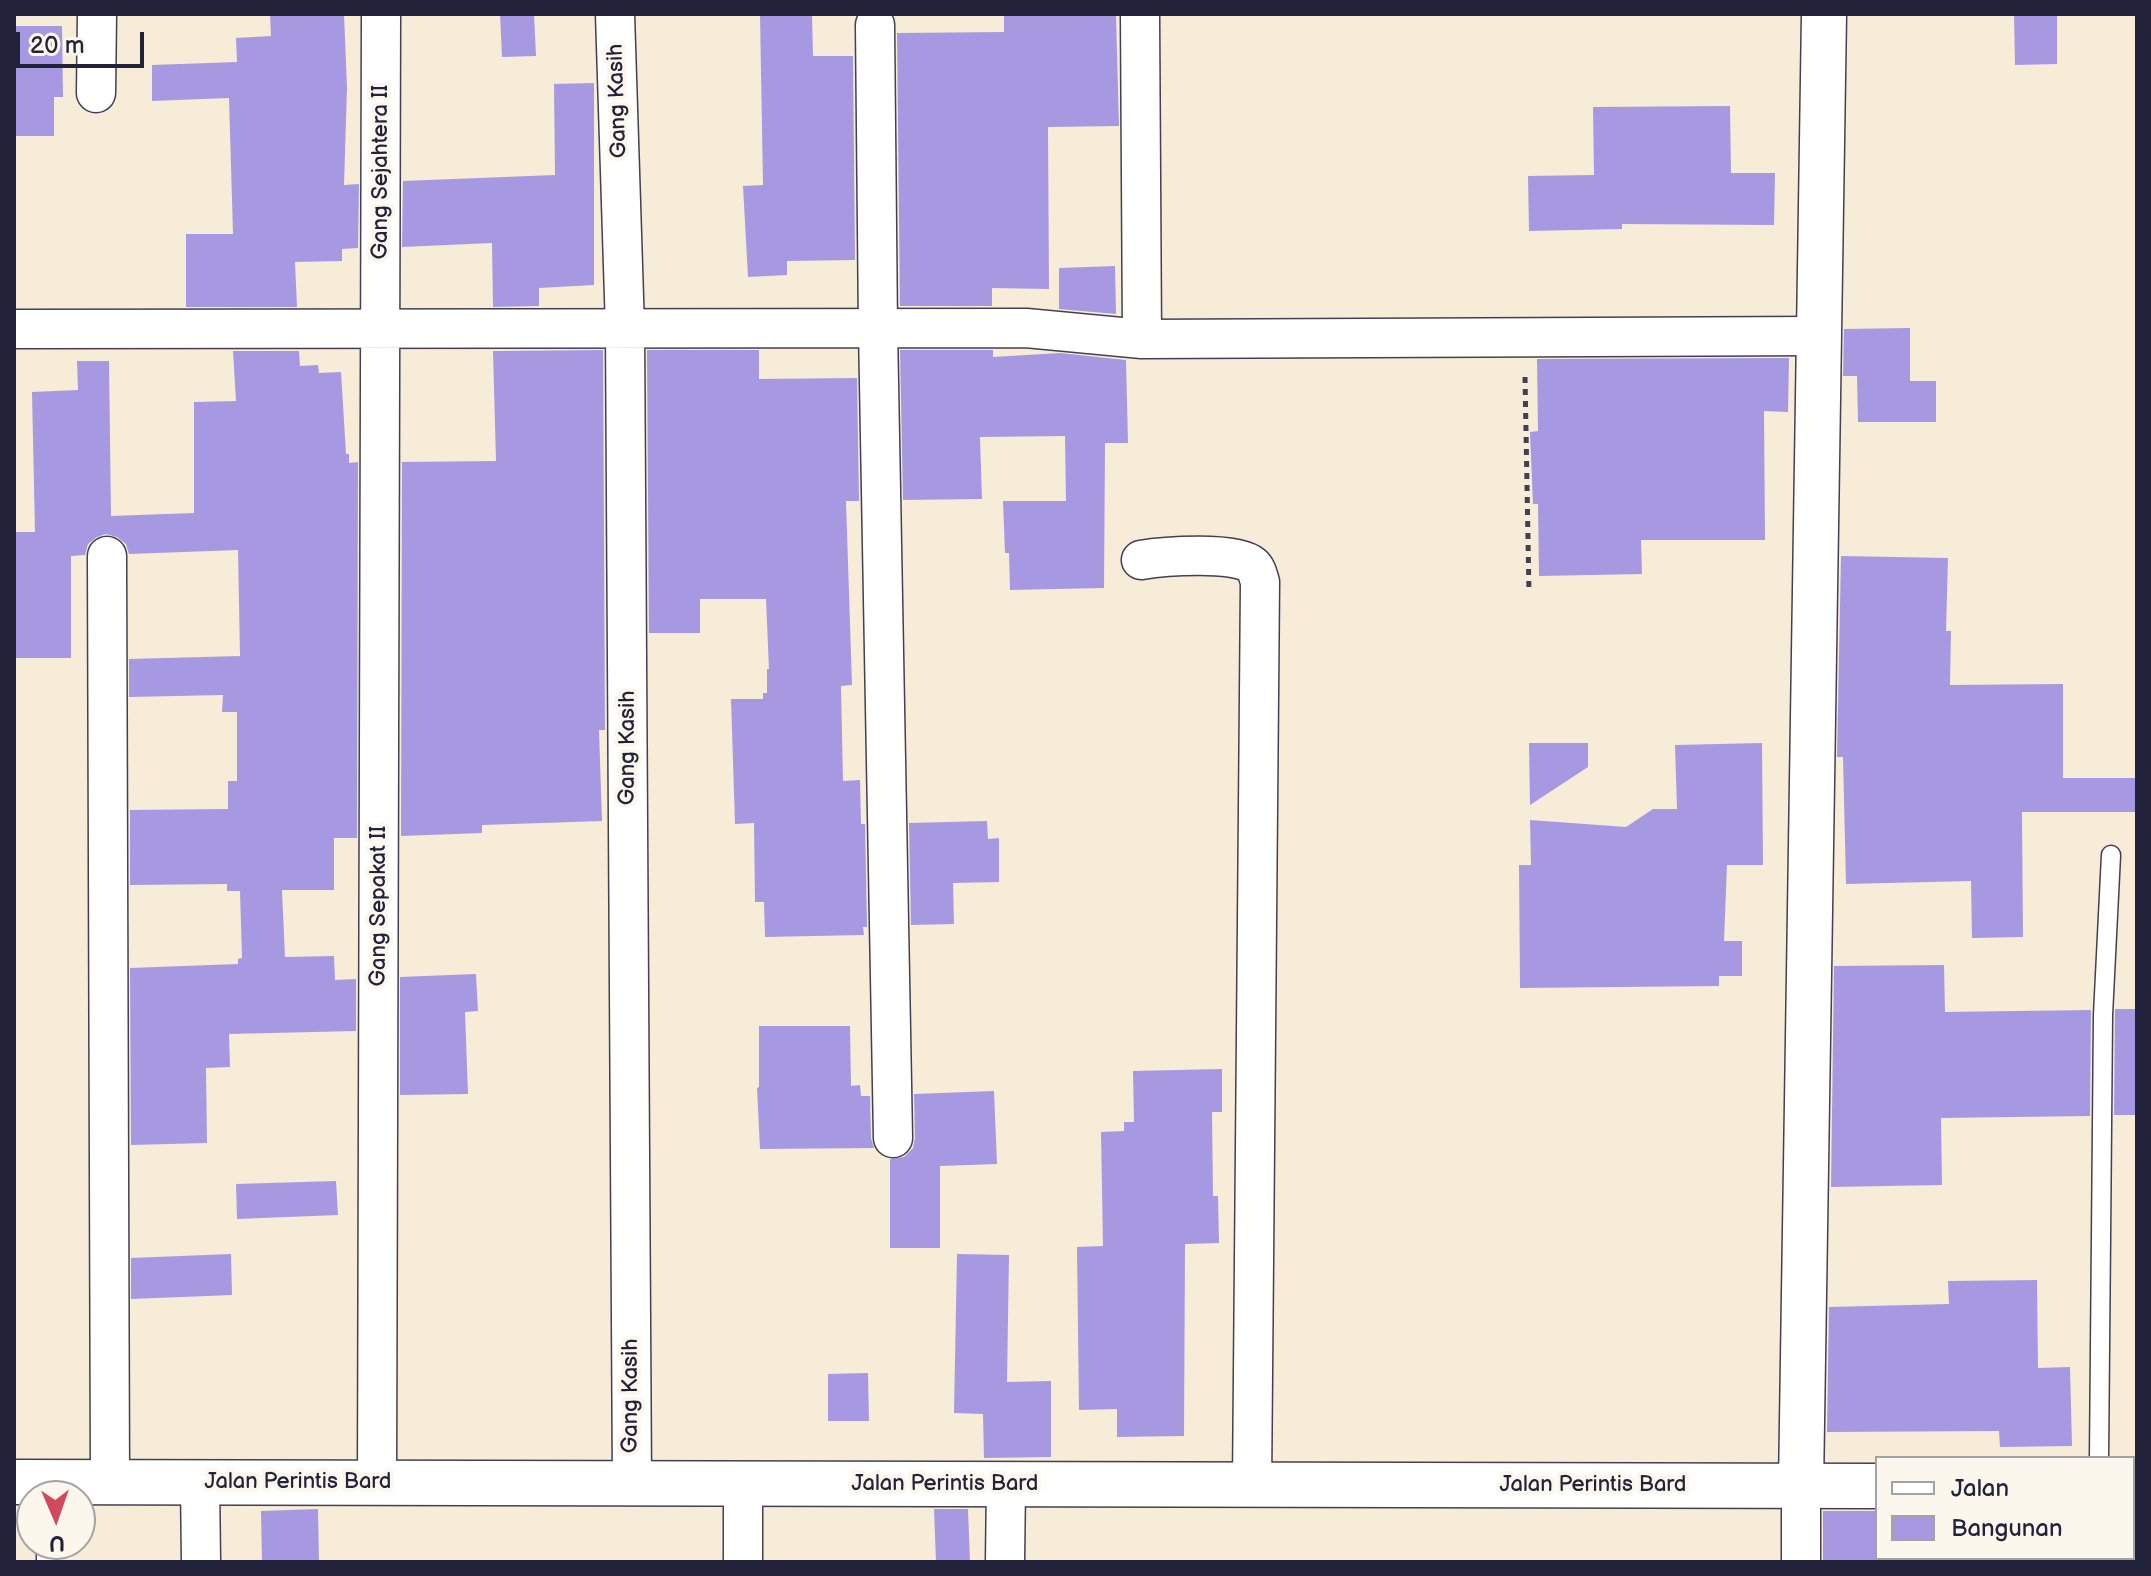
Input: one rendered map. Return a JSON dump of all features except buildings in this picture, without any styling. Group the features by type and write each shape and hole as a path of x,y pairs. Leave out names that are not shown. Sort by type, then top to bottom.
{"street":[{"path":"96,93 97,14"},
{"name":"Gang Sejahtera II","path":"381,14 382,330"},
{"name":"Gang Kasih","path":"615,14 625,329 632,1483"},
{"path":"1140,14 1142,339"},
{"path":"1801,1562 1824,14"},
{"path":"875,25 893,1138"},
{"path":"14,329 1026,328 1142,339 1817,336"},
{"name":"Gang Sepakat II","path":"377,1483 382,330"},
{"path":"1141,560 1170,555 1243,559 1255,567 1260,582 1252,1485"},
{"path":"107,556 110,1482"},
{"path":"200,1482 201,1562"},
{"name":"Jalan Perintis Bard","path":"96,1483 1875,1486"},
{"path":"743,1483 743,1562"},
{"path":"1005,1562 1006,1484"}],"lane":[{"path":"2099,1456 2103,1015 2111,855"}],"path":[{"path":"1524,336 1529,593"}]}
